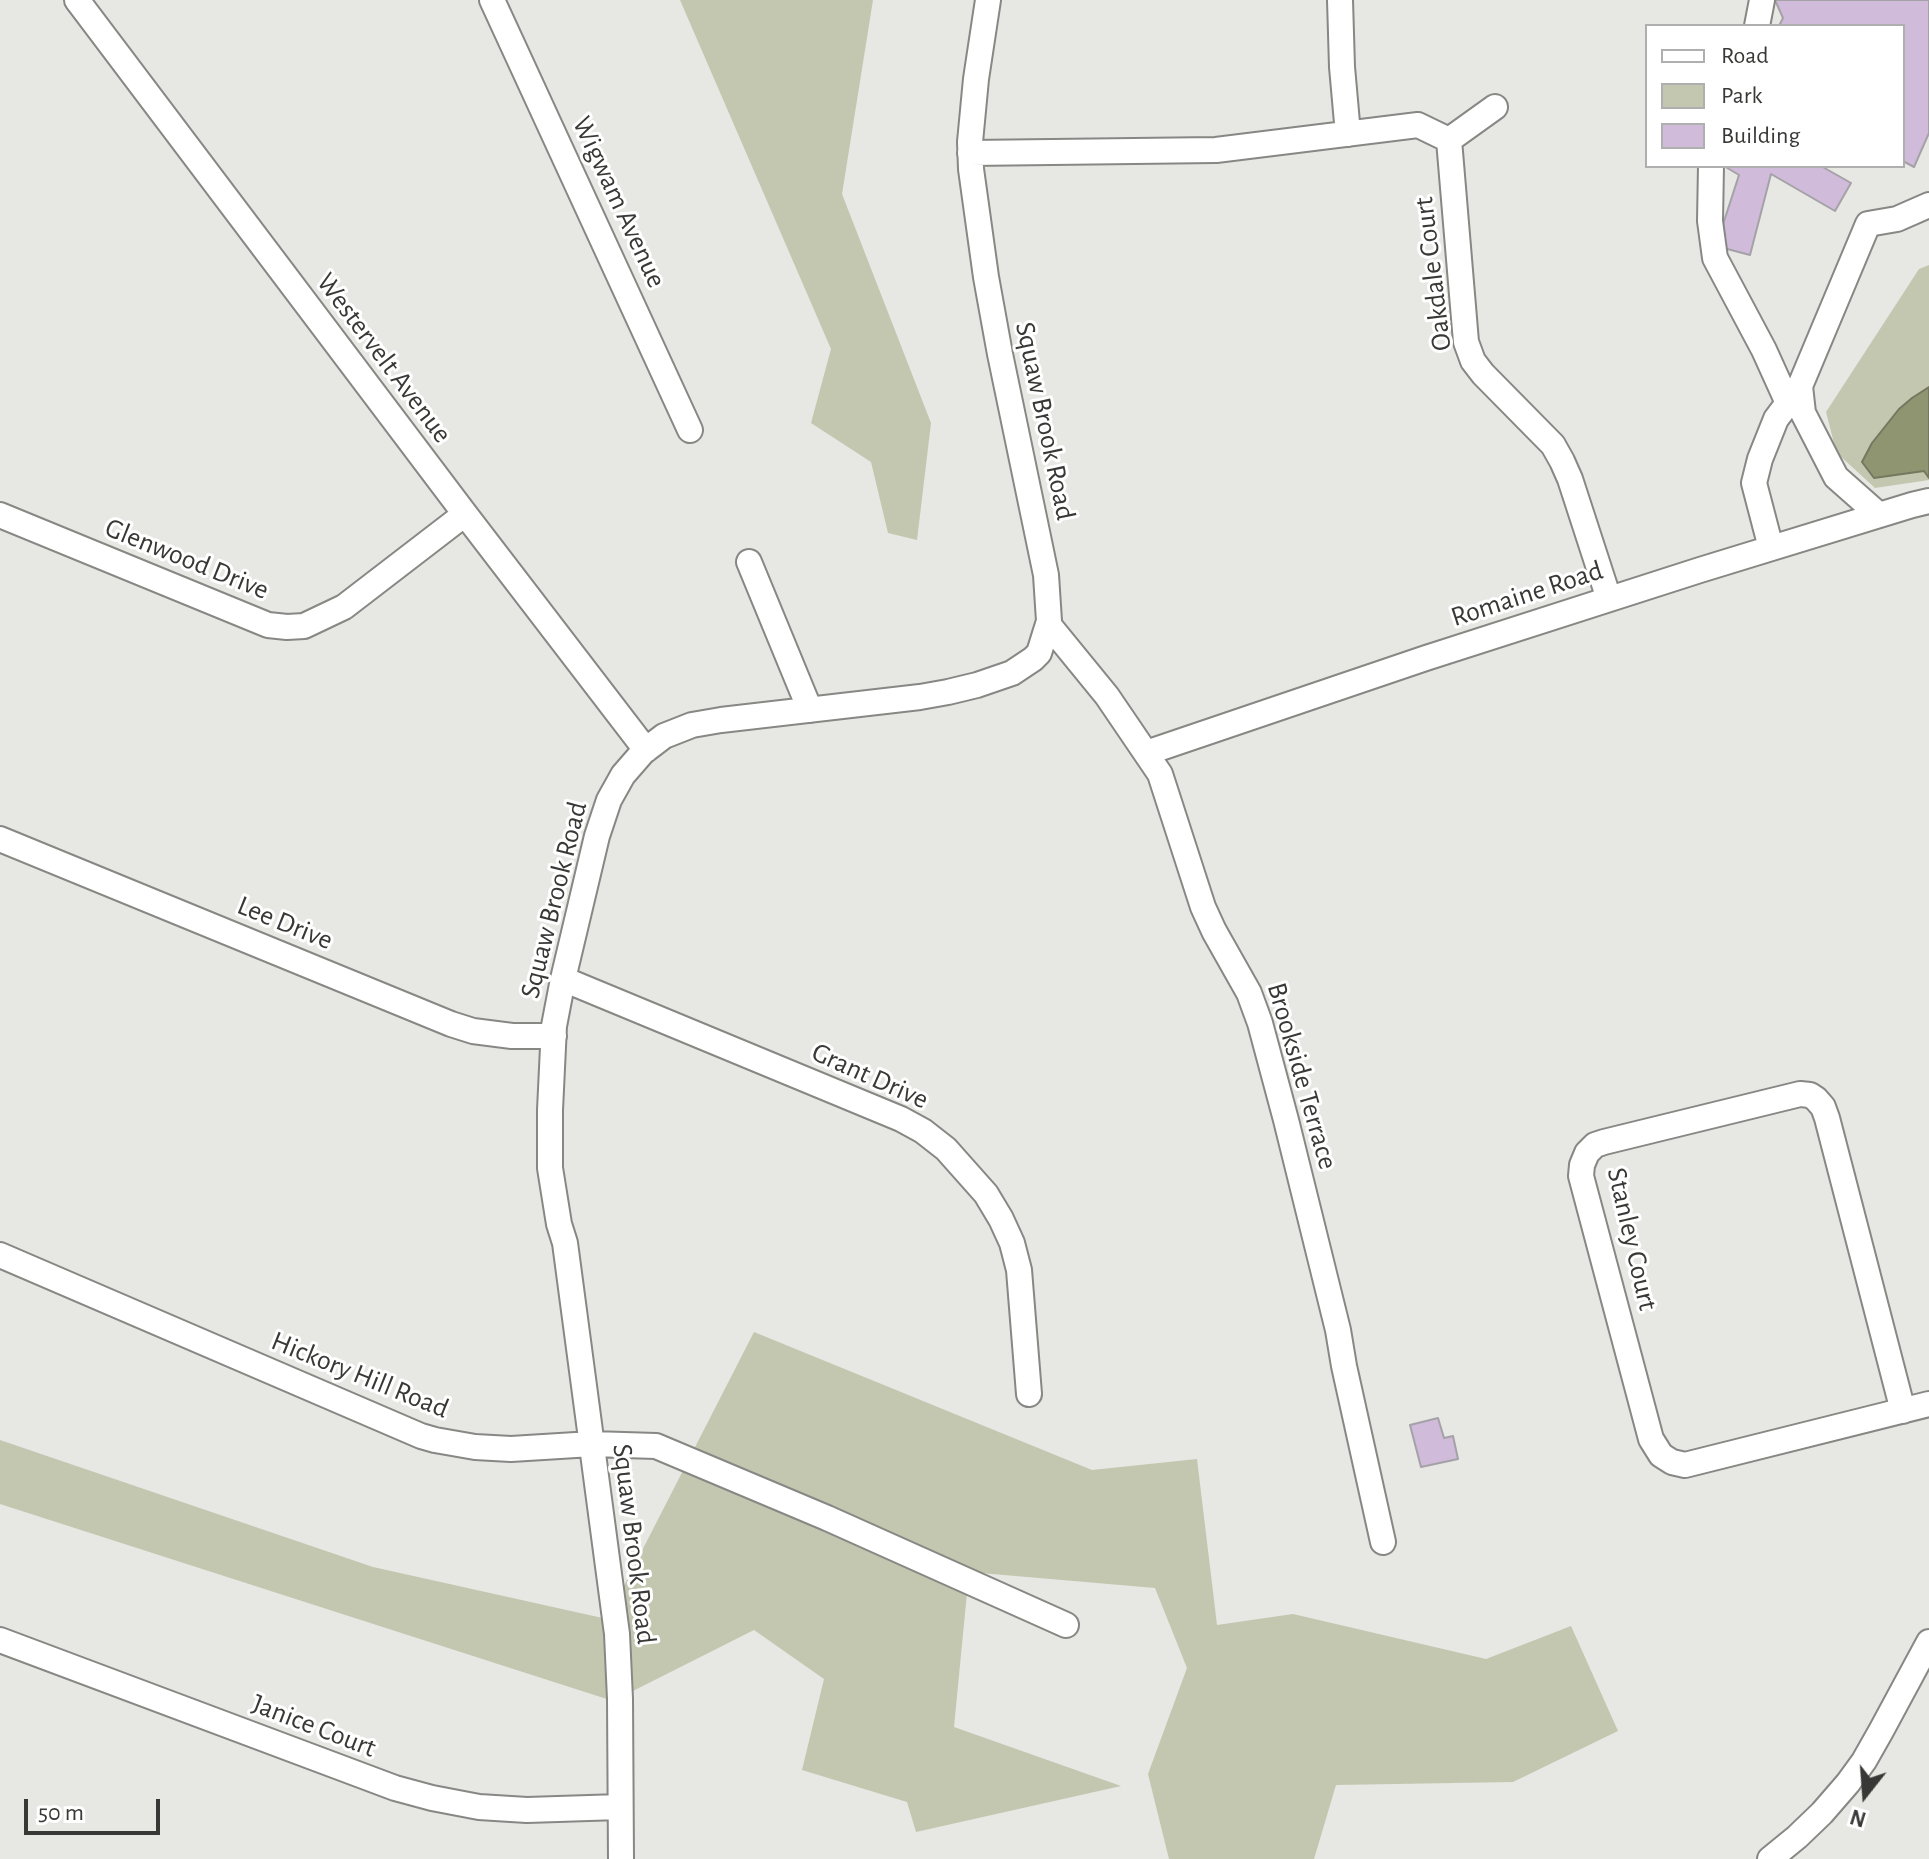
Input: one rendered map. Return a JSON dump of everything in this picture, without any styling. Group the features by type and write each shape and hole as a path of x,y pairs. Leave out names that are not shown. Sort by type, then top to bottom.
{"street":[{"name":"Westervelt Avenue","path":"77,0 646,750"},
{"name":"Wigwam Avenue","path":"492,0 690,430"},
{"name":"Squaw Brook Road","path":"621,1859 617,1634 565,1243 550,1168 554,1036 563,979 597,836 609,800 623,775 664,736 692,725 721,720 948,692 1012,673 1039,653 1049,625 1046,575 997,339 971,169 976,79 988,0"},
{"path":"1340,0 1348,134"},
{"path":"1757,24 1762,0"},
{"path":"970,153 1216,150 1418,125 1449,140 1495,107"},
{"name":"Oakdale Court","path":"1449,140 1466,342 1473,361 1483,374 1553,445 1562,461 1609,599"},
{"path":"1711,168 1710,221 1715,258 1764,350 1794,394 1836,477 1879,515"},
{"path":"1771,548 1754,483 1776,419 1794,394 1868,224 1897,219 1929,205"},
{"name":"Romaine Road","path":"1146,753 1609,599 1929,501"},
{"name":"Glenwood Drive","path":"0,515 268,625 287,627 304,626 344,607 465,514"},
{"path":"749,562 810,710"},
{"name":"Brookside Terrace","path":"1049,625 1107,696 1160,774 1203,907 1249,993 1260,1023 1338,1330 1383,1542"},
{"name":"Lee Drive","path":"0,839 451,1024 473,1031 512,1036 554,1036"},
{"name":"Grant Drive","path":"563,979 901,1119 946,1149 986,1194 1012,1243 1019,1270 1029,1394"},
{"name":"Stanley Court","path":"1903,1411 1827,1118 1816,1099 1800,1094 1604,1142 1587,1153 1581,1176 1651,1439 1661,1455 1685,1465 1903,1411 1929,1404"},
{"name":"Hickory Hill Road","path":"0,1255 421,1436 475,1447 511,1449 592,1444 656,1446 827,1518 1066,1625"},
{"name":"Janice Court","path":"0,1640 395,1788 432,1798 479,1807 527,1810 620,1807"},
{"path":"1770,1859 1811,1823 1848,1783 1864,1761 1929,1642"}],"green space":[{"path":"680,0 873,0 842,194 931,423 917,540 888,533 871,462 811,423 831,349"},
{"path":"1929,265 1929,480 1875,488 1837,455 1826,412 1919,269"},
{"path":"754,1332 1092,1470 1197,1459 1217,1625 1293,1614 1486,1659 1571,1626 1618,1731 1513,1782 1336,1785 1314,1859 1169,1859 1148,1774 1187,1668 1155,1588 969,1572 954,1727 1121,1786 916,1832 907,1802 802,1770 824,1679 754,1630 613,1701 0,1504 0,1440 373,1567 607,1619"}],"shaded area":[{"path":"1929,387 1929,478 1924,471 1874,478 1862,462 1872,443 1899,409"}],"building":[{"path":"1775,0 1929,0 1929,133 1914,167 1905,162 1905,24 1780,24 1783,18"},
{"path":"1727,168 1825,168 1851,183 1835,211 1771,174 1750,255 1716,246 1739,175"},
{"path":"1438,1418 1444,1438 1453,1436 1458,1459 1421,1467 1410,1425"}]}
